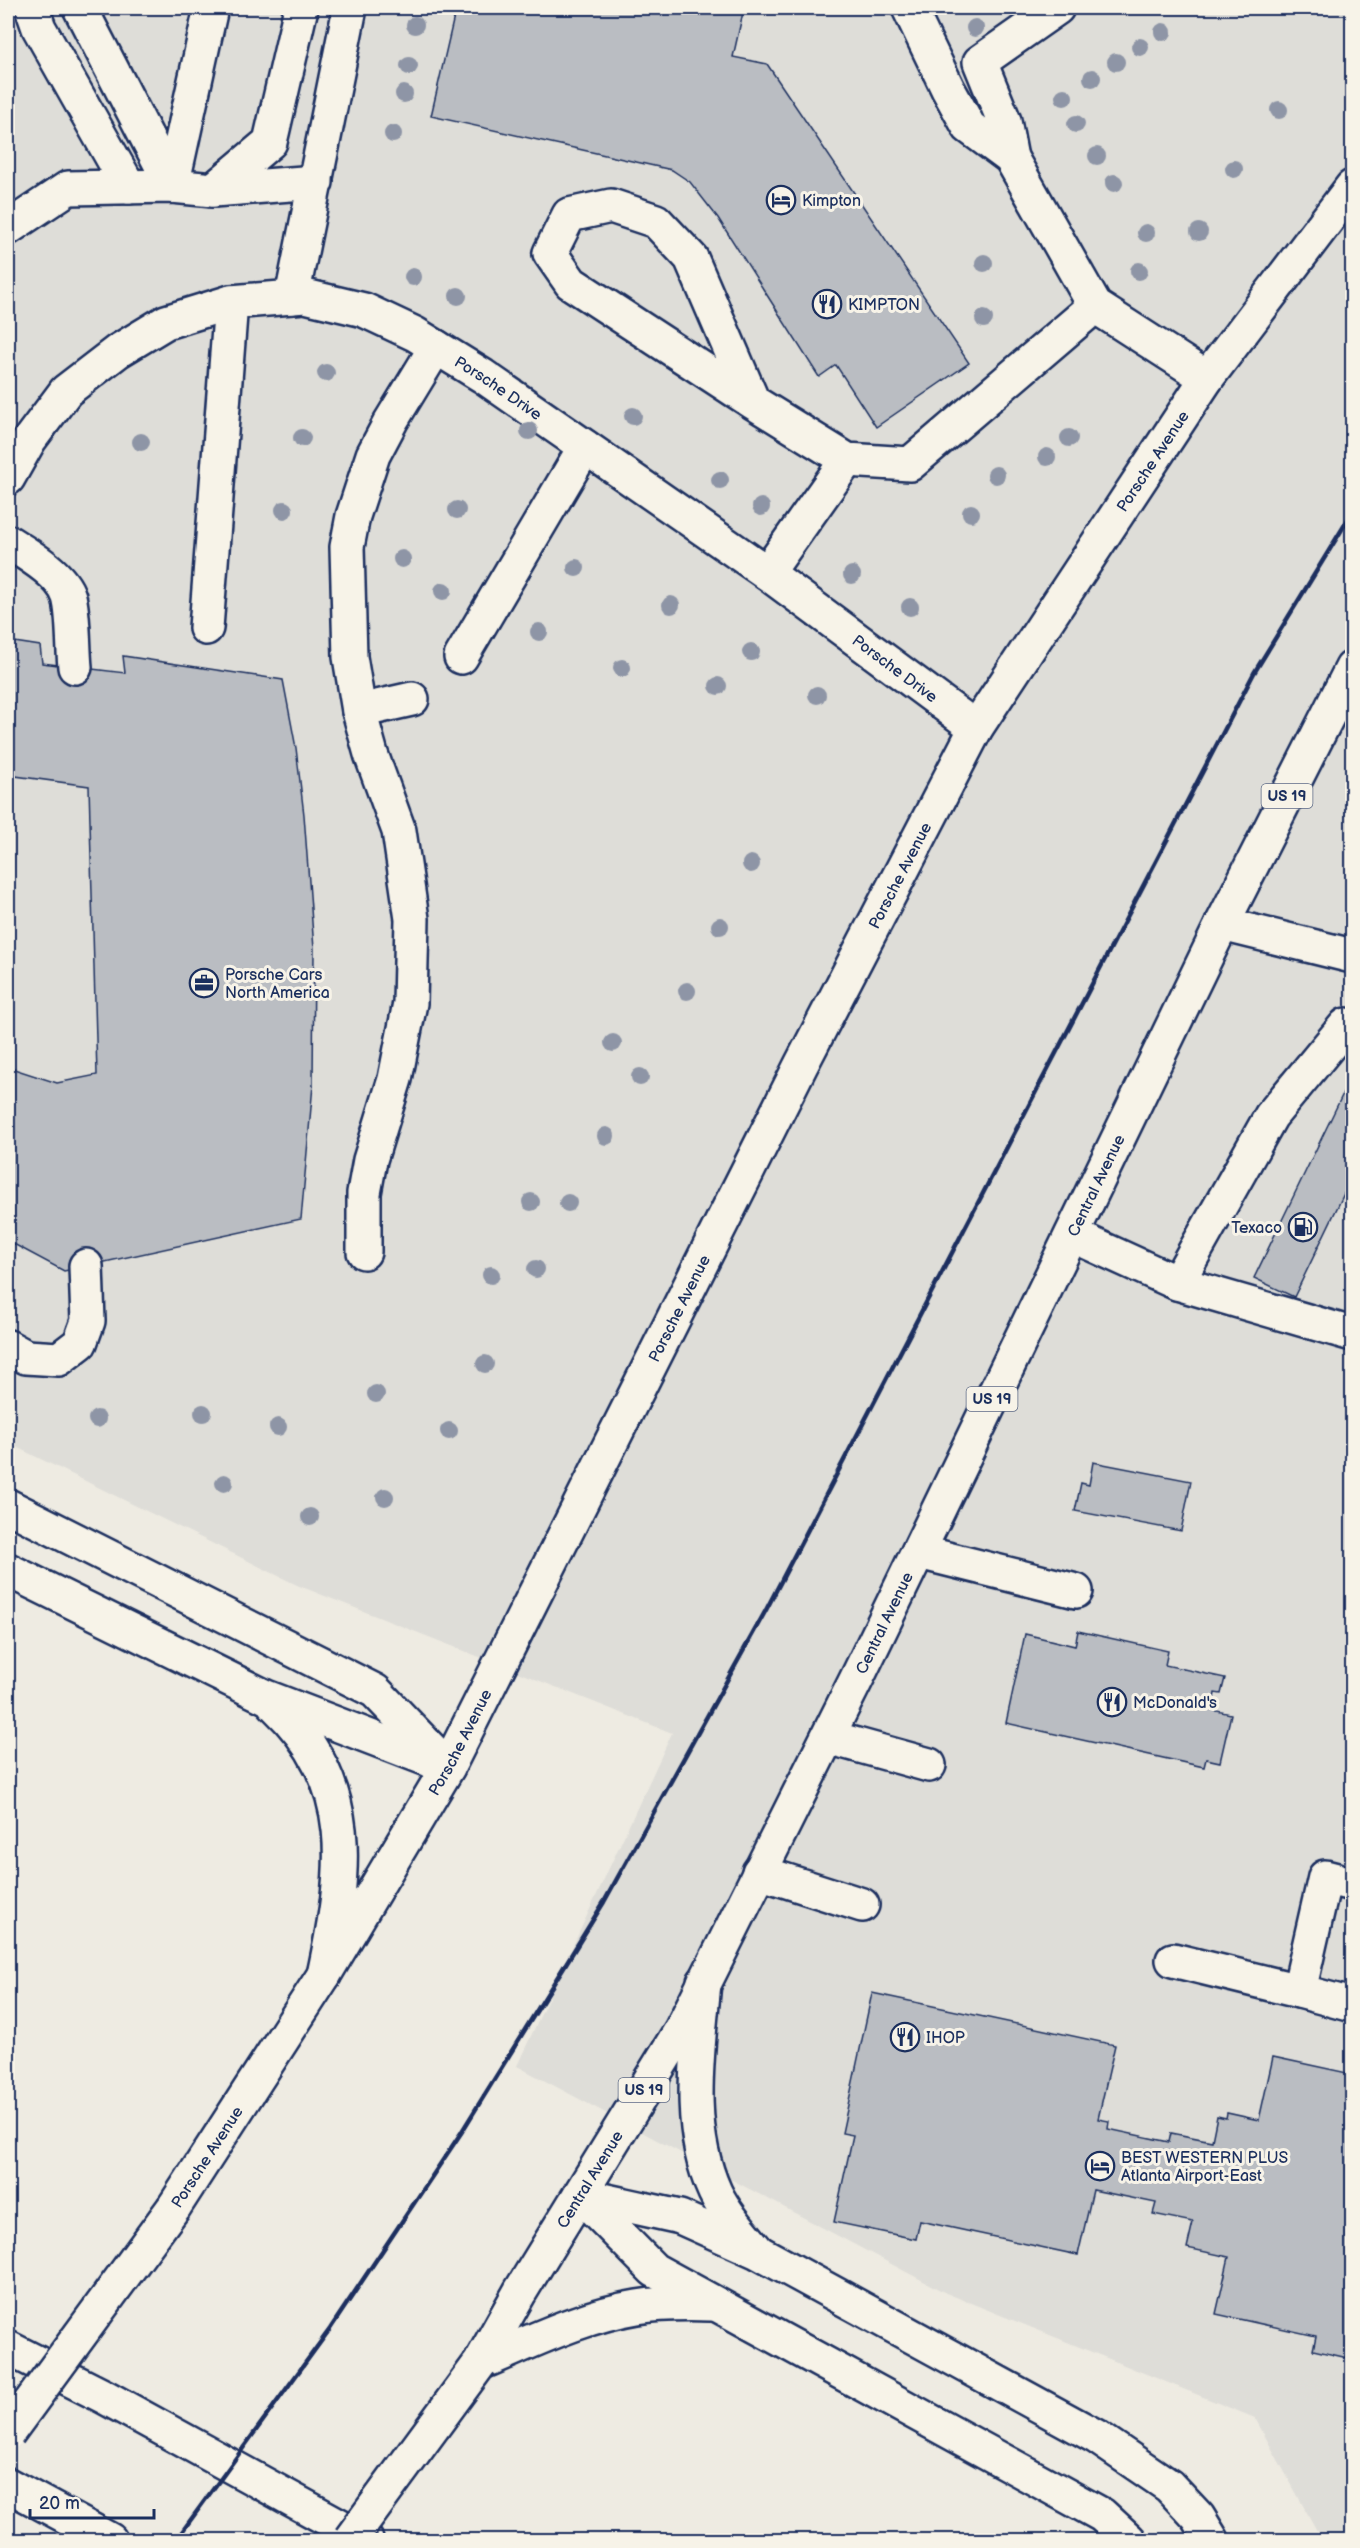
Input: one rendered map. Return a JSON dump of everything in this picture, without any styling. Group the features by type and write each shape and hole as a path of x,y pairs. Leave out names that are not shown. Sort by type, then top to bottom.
{"main road":[{"path":"32,8 39,28 129,187"},
{"path":"80,8 172,186"},
{"path":"172,186 211,8"},
{"path":"213,190 270,142 301,8"},
{"path":"292,297 350,8"},
{"path":"909,8 969,127 1011,158"},
{"path":"945,82 980,62 1057,8"},
{"path":"980,62 1004,122 1011,158 1095,306 1207,378"},
{"path":"8,228 68,188 172,186 213,190 316,182"},
{"name":"Porsche Avenue","path":"8,2433 174,2207 324,1975 448,1767 806,1054 976,728 1207,378 1353,187"},
{"path":"753,402 691,258 656,221 611,206 569,215 550,253 571,283 753,402 847,460 910,464 1095,306"},
{"name":"Porsche Drive","path":"8,478 30,439 66,391 118,351 166,322 231,302 305,296 364,310 415,334 483,376 767,573 976,728"},
{"path":"206,628 231,302"},
{"path":"364,1252 366,1182 370,1160 404,1041 410,1003 413,953 412,919 399,831 371,754 359,711 350,657 346,578 347,547 352,516 373,455 436,347"},
{"path":"461,657 585,447"},
{"path":"767,573 847,460"},
{"path":"8,542 37,560 56,578 69,596 75,667"},
{"name":"Central Avenue","path":"350,2541 480,2363 681,2030 828,1737 1222,924 1353,668"},
{"path":"359,711 412,699"},
{"path":"1222,924 1353,956"},
{"path":"1177,1283 1271,1116 1346,1025 1353,1027"},
{"path":"1072,1235 1177,1283 1353,1334"},
{"path":"8,1347 26,1357 59,1359 80,1343 88,1321 86,1266"},
{"path":"8,1506 375,1691 448,1767"},
{"path":"918,1552 1076,1591"},
{"path":"8,1570 266,1697 448,1767"},
{"path":"266,1697 292,1721 311,1745 324,1770 335,1805 340,1840 339,1888 324,1975"},
{"path":"828,1737 928,1765"},
{"path":"759,1872 862,1905"},
{"path":"1299,1991 1325,1877 1353,1884"},
{"path":"1173,1960 1353,2005"},
{"path":"704,1982 695,2068 696,2115 706,2166 715,2193 733,2221 758,2252"},
{"path":"580,2195 681,2217 758,2252 1097,2437 1169,2486 1198,2517 1212,2541"},
{"path":"580,2195 654,2270 1102,2514 1129,2541"},
{"path":"480,2363 582,2321 635,2307 669,2303 716,2304"},
{"path":"8,2335 105,2397"},
{"path":"8,2348 105,2397 366,2541"},
{"path":"8,2485 110,2541"}],"shaded area":[{"path":"8,8 1352,8 1352,2540 1322,2540 1255,2418 946,2293 517,2066 672,1733 297,1585 8,1443"}],"building":[{"name":"Kimpton","path":"456,8 518,10 518,8 744,8 733,57 767,64 969,363 876,427 836,365 819,377 718,218 690,182 672,170 431,116"},
{"name":"Porsche Cars North America","path":"8,641 40,646 42,663 125,673 123,656 283,680 296,748 304,815 314,949 313,1085 301,1219 64,1271 8,1241 8,1067 57,1083 97,1075 89,786 8,775"},
{"name":"Texaco","path":"1352,1075 1352,1177 1294,1297 1254,1278"},
{"path":"1093,1462 1191,1481 1181,1531 1075,1511 1081,1483 1089,1485"},
{"name":"McDonald's","path":"1078,1631 1168,1651 1165,1665 1225,1678 1221,1694 1215,1693 1212,1710 1231,1714 1220,1762 1206,1759 1204,1767 1006,1723 1025,1634 1075,1646"},
{"name":"BEST WESTERN PLUS Atlanta Airport-East","path":"872,1993 1115,2045 1098,2119 1109,2121 1108,2129 1169,2142 1171,2133 1212,2141 1217,2116 1226,2118 1227,2113 1259,2120 1273,2057 1352,2074 1352,2359 1313,2350 1316,2336 1216,2314 1229,2257 1187,2248 1193,2222 1153,2214 1156,2203 1093,2190 1078,2255 920,2221 916,2239 834,2222 853,2135 842,2133"}],"railway":[{"path":"176,2540 330,2329 461,2133 604,1902 766,1610 1254,673 1352,513"}],"place":[{"name":"Kimpton","path":"781,200"},
{"name":"KIMPTON","path":"827,304"},
{"name":"Porsche Cars North America","path":"204,983"},
{"name":"Texaco","path":"1303,1227"},
{"name":"McDonald's","path":"1112,1702"},
{"name":"IHOP","path":"905,2037"},
{"name":"BEST WESTERN PLUS Atlanta Airport-East","path":"1100,2166"}]}
